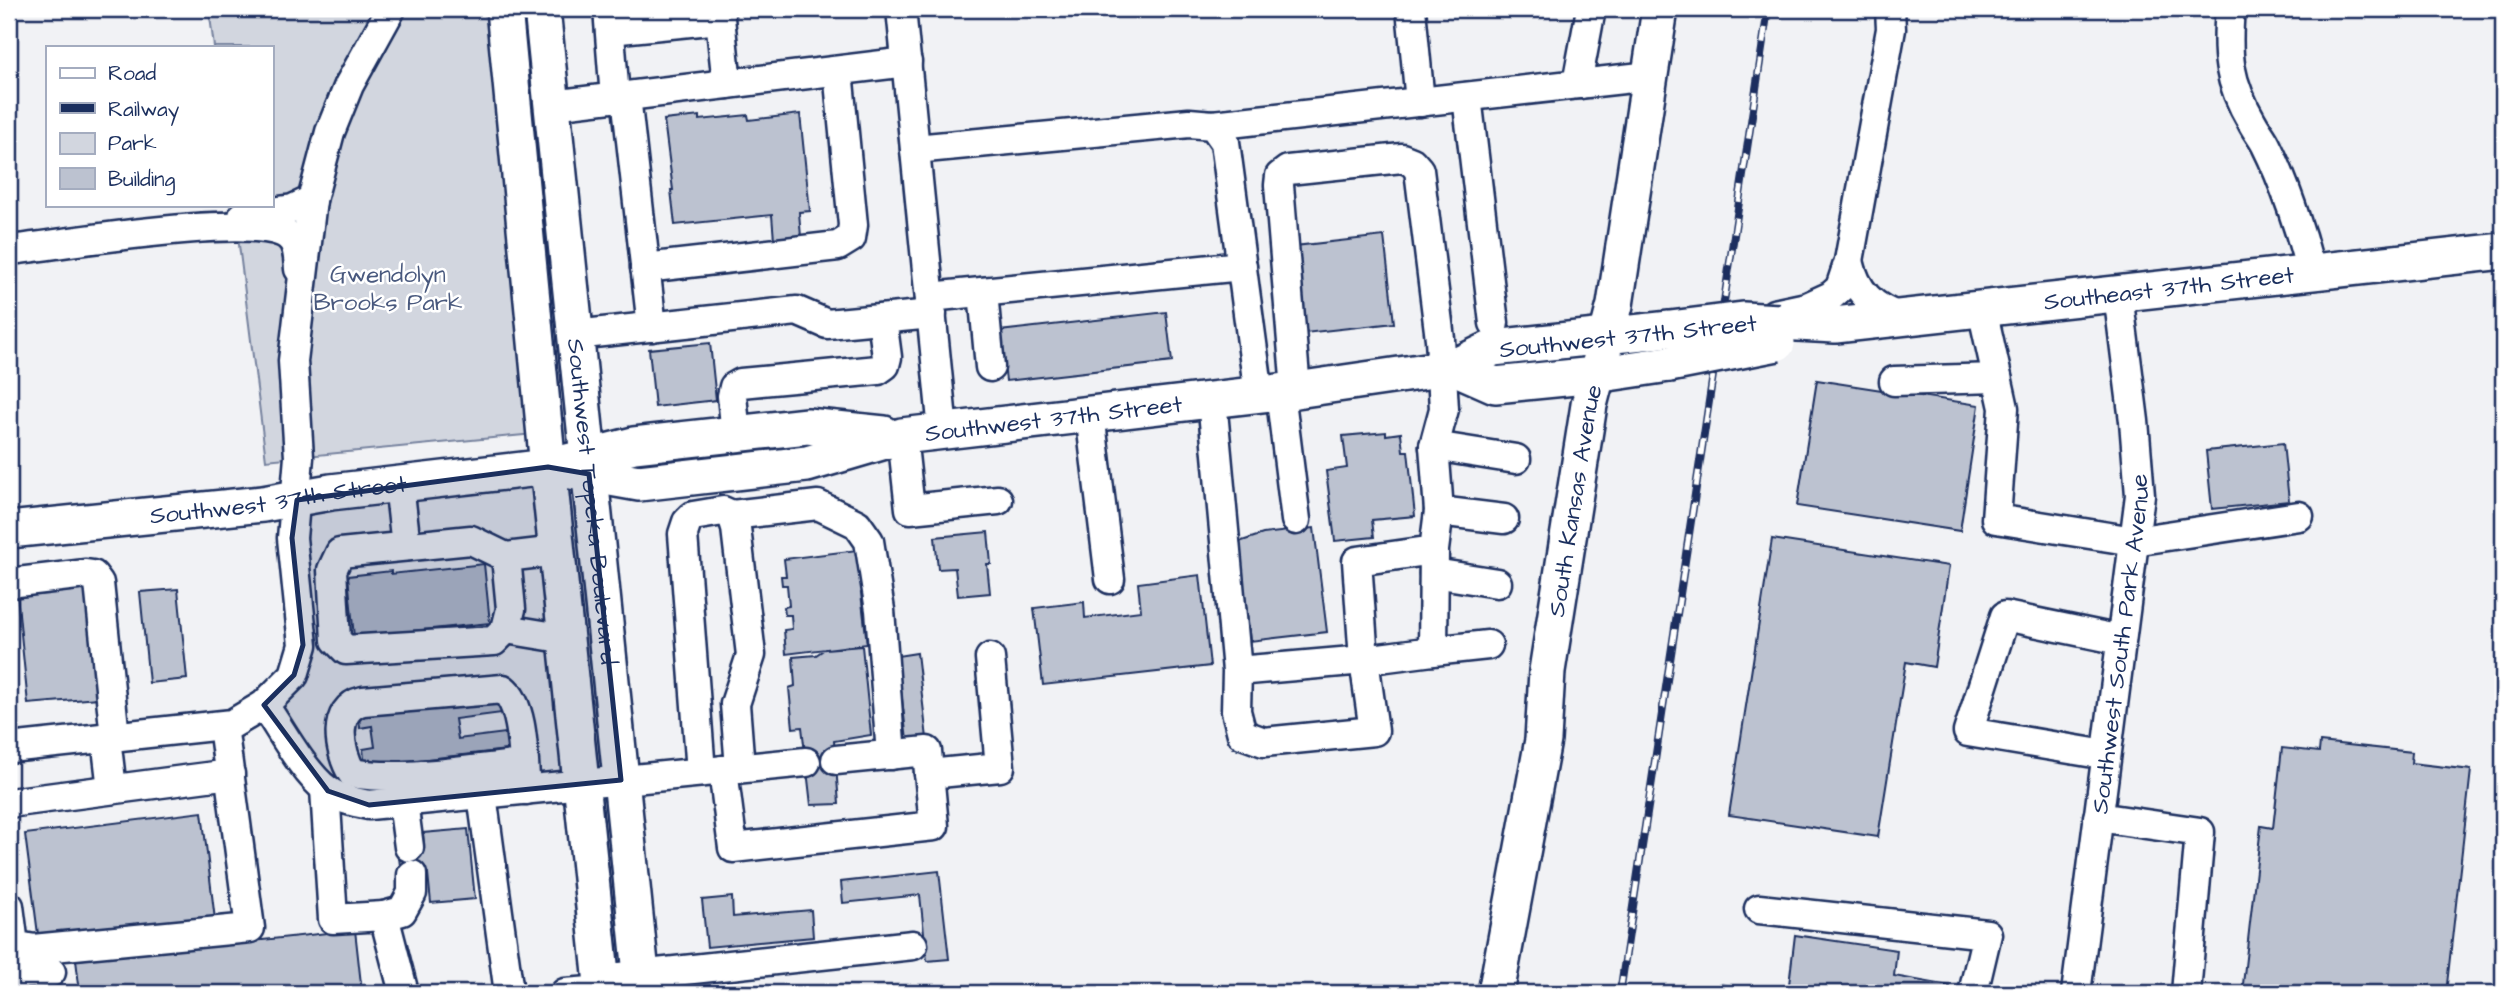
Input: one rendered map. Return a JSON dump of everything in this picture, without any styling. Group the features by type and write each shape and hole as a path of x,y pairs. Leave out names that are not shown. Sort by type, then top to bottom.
{"main road":[{"name":"Southwest Topeka Boulevard","path":"504,9 548,467 603,987"},
{"name":"Southwest Topeka Boulevard","path":"542,9 642,984"},
{"name":"South Kansas Avenue","path":"1496,993 1544,740 1547,671 1595,375 1615,305 1660,9"},
{"name":"Southeast 37th Street","path":"1835,325 2503,251"},
{"name":"Southwest 37th Street","path":"9,530 297,500 331,492 548,467 589,466 639,482 807,464 902,436 1278,392 1448,368 1493,348 1743,320 1779,326 1835,325"},
{"name":"Southwest 37th Street","path":"1448,368 1496,385 1595,375 1669,364 1779,326"},
{"name":"Southwest 37th Street","path":"589,466 634,445 802,427 902,436"}],"street":[{"path":"9,748 223,726 241,720 264,705 294,675 303,645 292,538 299,457 293,361 312,200 330,132 349,85 391,9"},
{"path":"901,9 943,431"},
{"path":"1411,9 1420,102"},
{"path":"1580,84 1579,73 1591,9"},
{"path":"1779,326 1840,288 1849,261 1891,29 1890,9"},
{"path":"2230,9 2227,45 2229,68 2238,94 2266,145 2303,239 2311,272"},
{"path":"652,327 609,20 720,14 727,84"},
{"path":"552,105 907,62"},
{"path":"645,268 838,246 851,238 853,225 838,71"},
{"path":"915,149 1189,123 1213,125 1650,76"},
{"path":"1467,97 1493,323"},
{"path":"1213,125 1224,142 1242,266 1278,392 1296,520"},
{"path":"1278,392 1280,176 1287,170 1402,158 1412,162 1419,170 1448,368 1444,409 1434,446 1439,511 1434,562 1433,651"},
{"path":"217,225 245,216 293,209 312,200"},
{"path":"9,250 217,225 274,229 293,240 302,289"},
{"path":"1849,261 1852,274 1865,297 1883,312 1902,318"},
{"path":"575,335 797,311 827,324 882,319 983,292 1242,266"},
{"path":"983,292 990,367"},
{"name":"Southwest South Park Avenue","path":"2076,993 2140,495 2134,421 2118,295"},
{"path":"1982,309 2004,408 1996,519 2134,541 2299,516"},
{"path":"736,434 732,396 734,387 741,383 878,370 885,365 887,357 882,319"},
{"path":"1894,381 1997,378"},
{"path":"1212,400 1237,671 1236,711 1242,734 1264,741 1374,731 1364,660 1357,561 1434,562 1497,583"},
{"path":"1090,414 1110,579"},
{"path":"802,427 807,464 818,505"},
{"path":"902,436 910,509 998,500"},
{"path":"1434,446 1516,459"},
{"path":"399,484 406,546"},
{"path":"836,760 891,755 927,751 934,826 733,848 683,534 692,516 723,512 732,515 818,505 857,524 869,541 880,610 891,755"},
{"path":"1439,511 1504,519"},
{"path":"721,770 735,704 751,655 736,528 732,515"},
{"path":"506,557 511,609 506,629 494,641 346,650 336,640 332,570 341,553 471,540 506,557 557,551"},
{"path":"9,583 86,574 93,575 99,583 113,789"},
{"path":"2106,755 1968,732 2004,616 2121,639"},
{"path":"506,629 566,639"},
{"path":"303,645 336,640"},
{"path":"1237,671 1364,660 1488,645"},
{"path":"929,774 1000,767 990,658"},
{"path":"525,777 515,704 503,689 354,703 343,716 342,751 345,761 352,773 373,777 525,777 582,784 806,762"},
{"path":"264,705 317,779 348,801 369,805 482,795 525,777"},
{"path":"9,906 14,945 33,949 250,928 223,726"},
{"path":"317,779 345,761"},
{"path":"9,803 230,774"},
{"path":"317,779 333,919 384,916 402,911 412,893 412,875"},
{"path":"482,795 509,993"},
{"path":"403,802 409,846"},
{"path":"2098,817 2200,832 2186,993"},
{"path":"1759,909 1987,934 1973,993"},
{"path":"384,916 404,993"},
{"path":"565,993 913,945"},
{"path":"9,974 51,972"}],"highlighted area":[{"path":"548,467 589,474 621,780 369,805 328,791 264,705 294,675 303,645 292,538 297,500"}],"green space":[{"name":"Gwendolyn Brooks Park","path":"209,9 502,9 545,433 266,460 234,206 273,206 273,46 214,46"}],"building":[{"path":"800,114 810,211 799,212 801,237 774,240 772,215 675,225 664,120 700,116 700,120 748,115 749,120"},
{"path":"1384,236 1394,323 1305,333 1295,246"},
{"path":"1166,312 1172,362 1006,381 1000,331"},
{"path":"710,343 716,400 655,407 649,349"},
{"path":"1817,380 1979,405 1960,531 1797,506"},
{"path":"1386,432 1386,435 1401,433 1403,451 1408,451 1415,516 1372,520 1374,537 1335,541 1326,471 1347,468 1343,436"},
{"path":"2283,443 2289,501 2212,509 2206,451"},
{"path":"1314,528 1327,632 1250,641 1239,542 1263,534"},
{"path":"988,532 990,593 958,596 955,568 938,569 935,537"},
{"path":"1772,539 1949,566 1934,667 1906,662 1878,837 1729,815"},
{"path":"857,550 859,570 867,568 870,592 861,593 867,644 786,654 784,630 792,629 791,615 785,615 784,607 789,606 787,585 782,585 781,576 786,576 784,559"},
{"path":"484,564 490,623 354,637 348,576"},
{"path":"1200,575 1210,666 1043,685 1034,608 1084,602 1085,618 1141,611 1138,583"},
{"path":"87,587 98,698 28,704 17,594"},
{"path":"178,589 187,679 149,683 140,592"},
{"path":"862,646 871,735 834,741 839,804 811,805 802,727 793,728 789,688 795,686 793,657 816,655 825,649"},
{"path":"917,653 928,747 908,749 897,656"},
{"path":"500,699 502,713 455,719 458,739 505,733 507,750 365,766 363,749 375,747 372,726 360,728 359,716"},
{"path":"2320,742 2412,752 2411,763 2471,770 2446,993 2242,993 2261,826 2273,828 2282,748 2319,752"},
{"path":"202,812 215,920 39,942 25,834"},
{"path":"468,829 475,899 431,903 428,873 401,876 398,847 424,845 423,833"},
{"path":"939,871 949,959 927,961 920,895 843,903 841,882"},
{"path":"732,897 733,917 811,910 813,937 707,947 702,900"},
{"path":"355,930 362,993 80,993 76,960"},
{"path":"1795,935 1897,950 1894,976 1950,986 1949,993 1788,993"},
{"path":"1720,984 1763,993 1718,993"}],"railway":[{"path":"1620,993 1768,9"}]}
